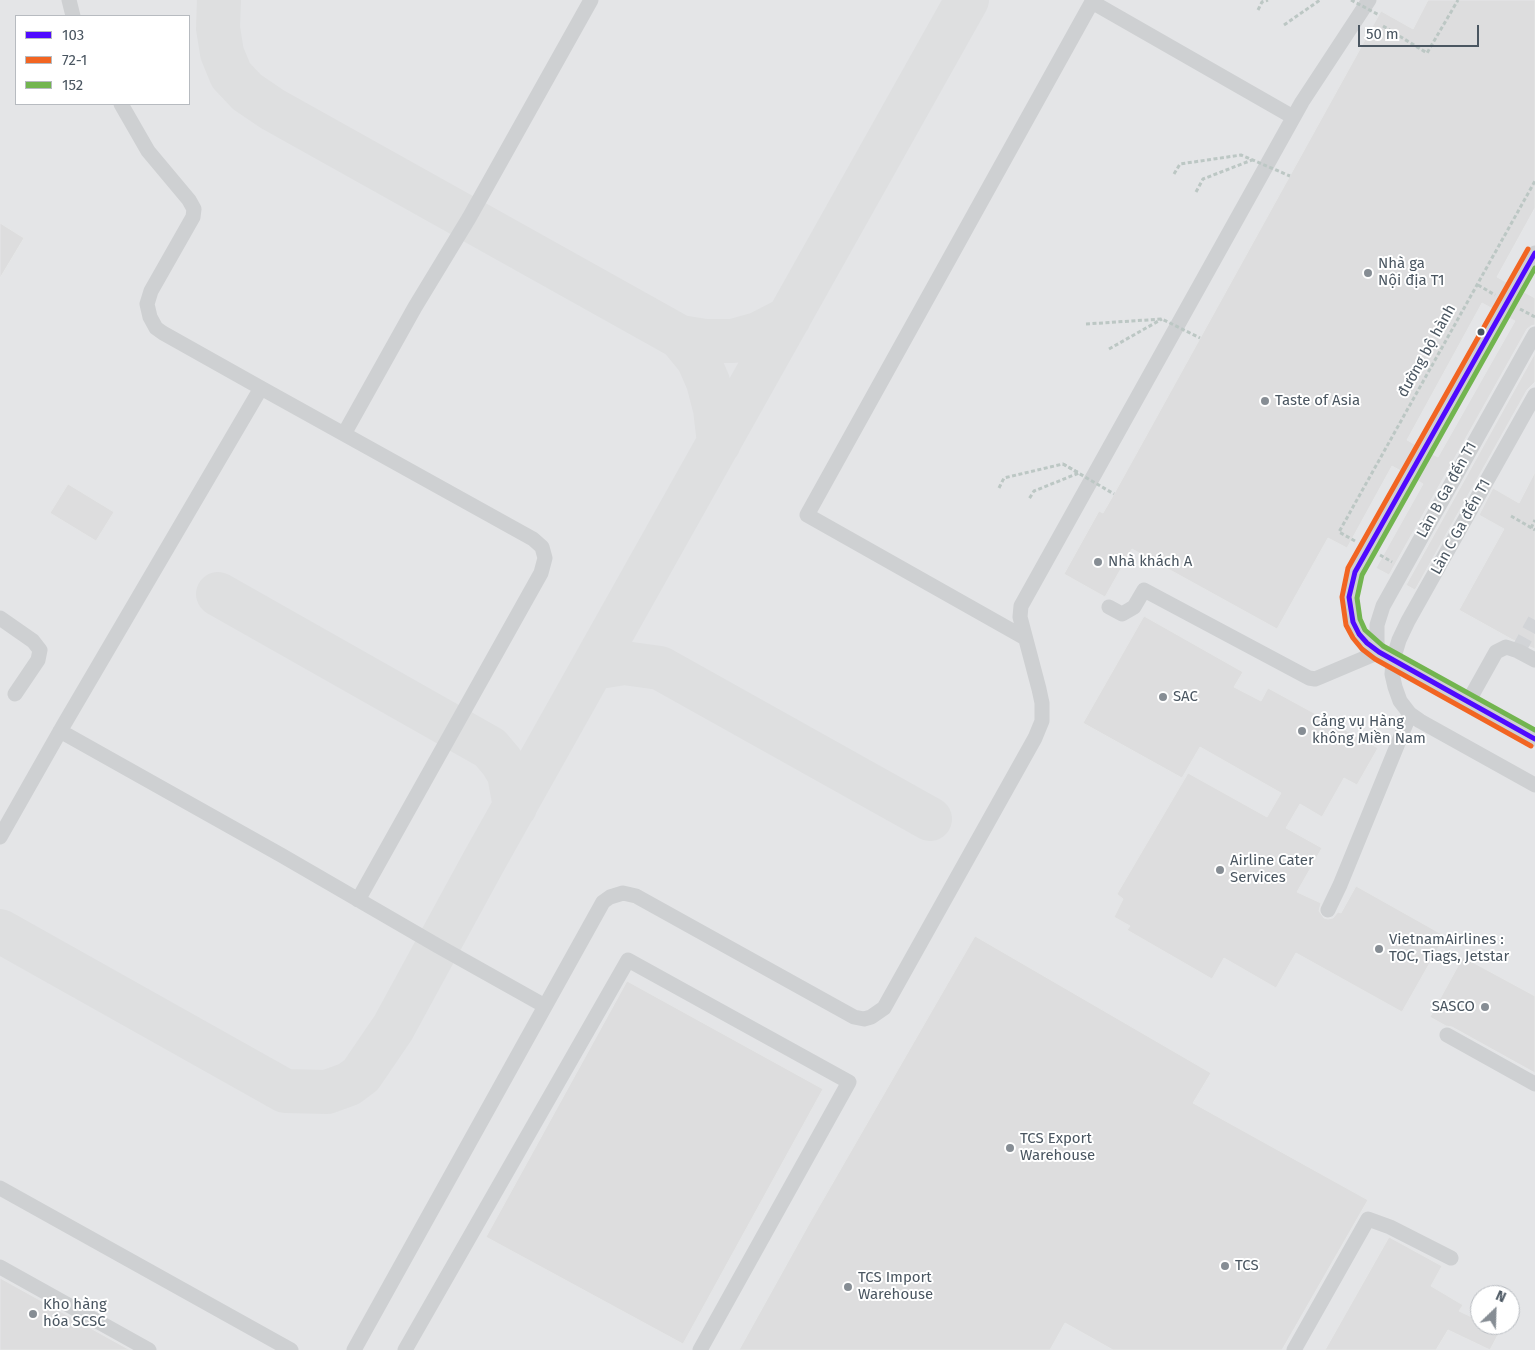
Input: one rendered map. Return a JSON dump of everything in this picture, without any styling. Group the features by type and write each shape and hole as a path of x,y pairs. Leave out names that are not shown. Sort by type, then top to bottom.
{"street":[{"path":"69,0 73,15"},
{"path":"344,434 410,315 469,218 591,0"},
{"path":"354,1350 603,902 610,897 623,893 636,896 844,1012 864,1019 871,1017 884,1008 1035,738 1042,721 1042,704 1020,617 1021,606 1293,118 1369,0"},
{"path":"1025,638 807,514 1093,1 1293,118"},
{"path":"122,105 148,152 189,200 194,209 193,217 151,291 147,304 150,317 156,328 538,542 542,547 545,558 544,566 537,581 358,900"},
{"path":"1535,253 1355,572 1349,597 1351,615 1359,634 1367,643 1392,660 1535,739"},
{"name":"Làn B Ga đến T1","path":"1379,652 1377,625 1382,606 1535,334"},
{"path":"0,837 261,388"},
{"name":"Làn C Ga đến T1","path":"1392,660 1408,621 1535,395"},
{"path":"1109,608 1122,614 1134,607 1144,590 1309,678 1315,679 1379,652"},
{"path":"0,618 33,641 40,650 38,660 15,694"},
{"path":"1468,702 1496,652 1506,647 1535,660"},
{"path":"1392,660 1395,687 1400,701 1410,714 1535,785"},
{"path":"1328,910 1410,714"},
{"path":"60,731 281,854 358,900 546,1006"},
{"path":"405,1350 628,960 849,1082 700,1350"},
{"path":"1448,1036 1535,1084"},
{"path":"0,1188 291,1350"},
{"path":"1294,1350 1368,1219 1390,1226 1452,1258"},
{"path":"0,1266 149,1350"}],"path":[{"path":"1258,10 1262,2 1268,0"},
{"path":"1284,25 1320,0"},
{"path":"1351,0 1379,15"},
{"path":"1383,26 1427,53 1458,0"},
{"path":"1174,174 1180,164 1241,155 1290,176"},
{"path":"1196,192 1203,179 1252,160"},
{"name":"đường bộ hành","path":"1339,532 1535,181"},
{"path":"1109,349 1162,319"},
{"path":"1086,324 1162,319 1200,338"},
{"path":"999,488 1004,478 1063,464 1114,494"},
{"path":"1029,499 1034,491 1079,473"},
{"path":"1512,516 1535,530"},
{"path":"1531,528 1535,520"}],"shaded area":[{"path":"0,0 1535,0 1535,1350 0,1350"}],"building":[{"name":"Nhà ga Nội địa T1","path":"1428,0 1535,0 1535,208 1497,277 1508,283 1493,309 1482,303 1407,440 1416,445 1401,471 1392,466 1347,548 1328,538 1277,629 1132,549 1105,597 1064,574 1099,511 1103,513 1114,494 1381,11 1413,29"},
{"path":"0,223 24,238 0,278"},
{"path":"1524,292 1535,298 1535,325 1527,329 1389,575 1376,568 1423,484 1417,480 1432,454 1438,457 1515,321 1509,318"},
{"path":"1535,353 1535,382 1527,390 1415,590 1406,585"},
{"path":"1535,472 1535,649 1513,640 1459,610 1504,529 1479,515 1493,488 1519,503"},
{"path":"68,484 114,512 96,541 50,513"},
{"path":"1144,616 1243,672 1234,687 1261,701 1268,688 1378,748 1357,785 1344,778 1322,817 1300,804 1286,828 1322,848 1297,892 1321,903 1319,911 1324,918 1333,918 1338,912 1341,913 1356,886 1445,936 1402,1012 1296,953 1276,988 1224,958 1212,979 1127,930 1130,926 1114,917 1123,899 1117,894 1188,773 1267,817 1281,793 1200,747 1182,778 1083,723"},
{"path":"975,936 1211,1073 1193,1103 1368,1200 1282,1350 1113,1350 1065,1323 1050,1350 739,1350 809,1224"},
{"name":"SASCO","path":"1463,957 1535,996 1535,1073 1452,1027 1446,1026 1430,1017"},
{"path":"627,981 823,1089 683,1344 486,1237"},
{"path":"1389,1237 1442,1266 1431,1286 1463,1305 1459,1311 1470,1316 1470,1335 1498,1335 1490,1350 1448,1330 1436,1350 1325,1350"},
{"name":"Kho hàng hóa SCSC","path":"0,1278 130,1350 0,1350"}],"taxiway":[{"path":"219,0 218,28 222,53 231,75 247,92 272,109 680,337 705,341 733,341 758,334 789,318"},
{"path":"0,931 285,1091 327,1092 349,1084 361,1075 393,1028 484,861 967,0"},
{"path":"680,337 698,359 708,382 715,409 719,443"},
{"path":"218,594 490,748 509,774 515,807"},
{"path":"591,671 599,667 624,663 660,668 930,819"}],"tunnel":[{"path":"1518,651 1535,620"}],"transit line":[{"name":"72-1","path":"1528,249 1348,568 1342,597 1346,625 1362,649 1375,659 1531,746"},
{"name":"103","path":"1535,253 1355,572 1349,597 1353,622 1359,634 1367,643 1379,652 1535,739"},
{"name":"152","path":"1535,268 1362,575 1357,598 1360,619 1365,630 1383,646 1535,730"}],"place":[{"name":"Nhà ga Nội địa T1","path":"1368,273"},
{"name":"Taste of Asia","path":"1265,401"},
{"name":"Nhà khách A","path":"1098,562"},
{"name":"SAC","path":"1163,697"},
{"name":"Cảng vụ Hàng không Miền Nam","path":"1302,731"},
{"name":"Airline Cater Services","path":"1220,870"},
{"name":"VietnamAirlines : TOC, Tiags, Jetstar","path":"1379,949"},
{"name":"SASCO","path":"1485,1007"},
{"name":"TCS Export Warehouse","path":"1010,1148"},
{"name":"TCS","path":"1225,1266"},
{"name":"TCS Import Warehouse","path":"848,1287"},
{"name":"Kho hàng hóa SCSC","path":"33,1314"}]}
